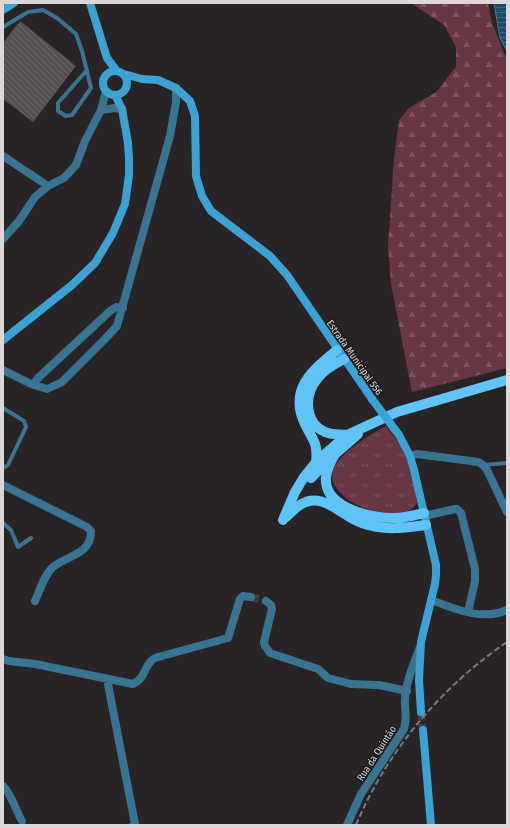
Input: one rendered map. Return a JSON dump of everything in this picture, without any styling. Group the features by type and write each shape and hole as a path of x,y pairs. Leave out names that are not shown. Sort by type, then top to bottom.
{"main road":[{"path":"3,10 14,3"},
{"path":"89,4 107,58 107,73 104,76 103,84 122,109"},
{"path":"3,340 72,285 95,263 113,233 125,204 129,175 128,143 122,109 128,81 124,74 116,70 107,58"},
{"path":"107,73 116,70"},
{"name":"Estrada Municipal 556","path":"124,74 142,79 158,80 176,88 190,101 195,116 196,176 202,196 211,211 270,256 287,275 337,350 399,435 410,456 436,566 435,584 421,642 419,680 421,712"},
{"path":"111,94 125,90 142,79"},
{"path":"316,462 317,452 315,441 301,416 299,401 302,386 311,373 337,350"},
{"path":"344,358 317,378 310,389 308,401 309,413 316,425 326,432 347,435"},
{"path":"425,518 399,528 369,526 352,519 330,505 318,501 306,502 283,520 299,485 316,462 347,435 397,412 507,380"},
{"path":"289,506 318,470 370,424"},
{"path":"335,454 328,469 326,482 330,494 339,502 355,512 370,516 385,518 425,518"},
{"path":"423,730 431,825"}],"street":[{"path":"3,370 47,389 62,382 117,326 170,136 176,102 176,88"},
{"path":"3,239 19,221 35,197 48,186 64,178 76,165 85,141 111,94"},
{"path":"101,110 114,108 122,109"},
{"path":"3,156 48,186"},
{"path":"34,384 38,378 110,311 116,307 123,308"},
{"path":"410,456 417,454 478,462 487,470 507,512"},
{"path":"3,485 91,530 89,542 85,548 53,568 45,579 35,601"},
{"path":"425,518 455,509 461,513 475,569 475,581 468,612"},
{"path":"3,659 133,684 141,678 152,660 158,656 228,638 240,599 243,596 251,597"},
{"path":"431,600 460,611 482,614 501,613 507,610"},
{"path":"266,601 271,605 272,609 264,642 270,653 318,669 328,678 351,684 378,684 406,691"},
{"name":"Rua da Quintão","path":"347,825 360,794 404,729 406,720 406,691 421,642"},
{"path":"107,679 135,824 133,825"},
{"path":"3,786 9,793 15,809 22,821"}],"lane":[{"path":"3,27 28,12 43,10 57,18 76,34 82,51 87,70 91,88 72,115 66,116 58,111 58,103 87,70"},
{"path":"3,408 24,421 26,427 8,464 3,468"},
{"path":"483,465 507,463"},
{"path":"3,523 12,530 18,547 31,538"}],"green space":[{"path":"411,3 488,3 492,23 507,60 507,368 412,392 391,284 388,247 394,158 399,120 409,108 436,92 456,67 456,47 444,25"},
{"path":"386,426 404,453 411,471 416,492 417,503 411,510 402,514 375,512 361,507 348,500 339,491 333,481 333,471 341,458 355,445"}],"water":[{"path":"494,3 507,3 507,51 500,38"}],"building":[{"path":"20,21 76,66 33,122 3,99 3,43"}],"tunnel":[{"path":"251,597 266,601"},
{"path":"421,712 423,730"}],"railway":[{"path":"356,825 383,772 400,746 418,723 438,700 460,679 507,642"}]}
